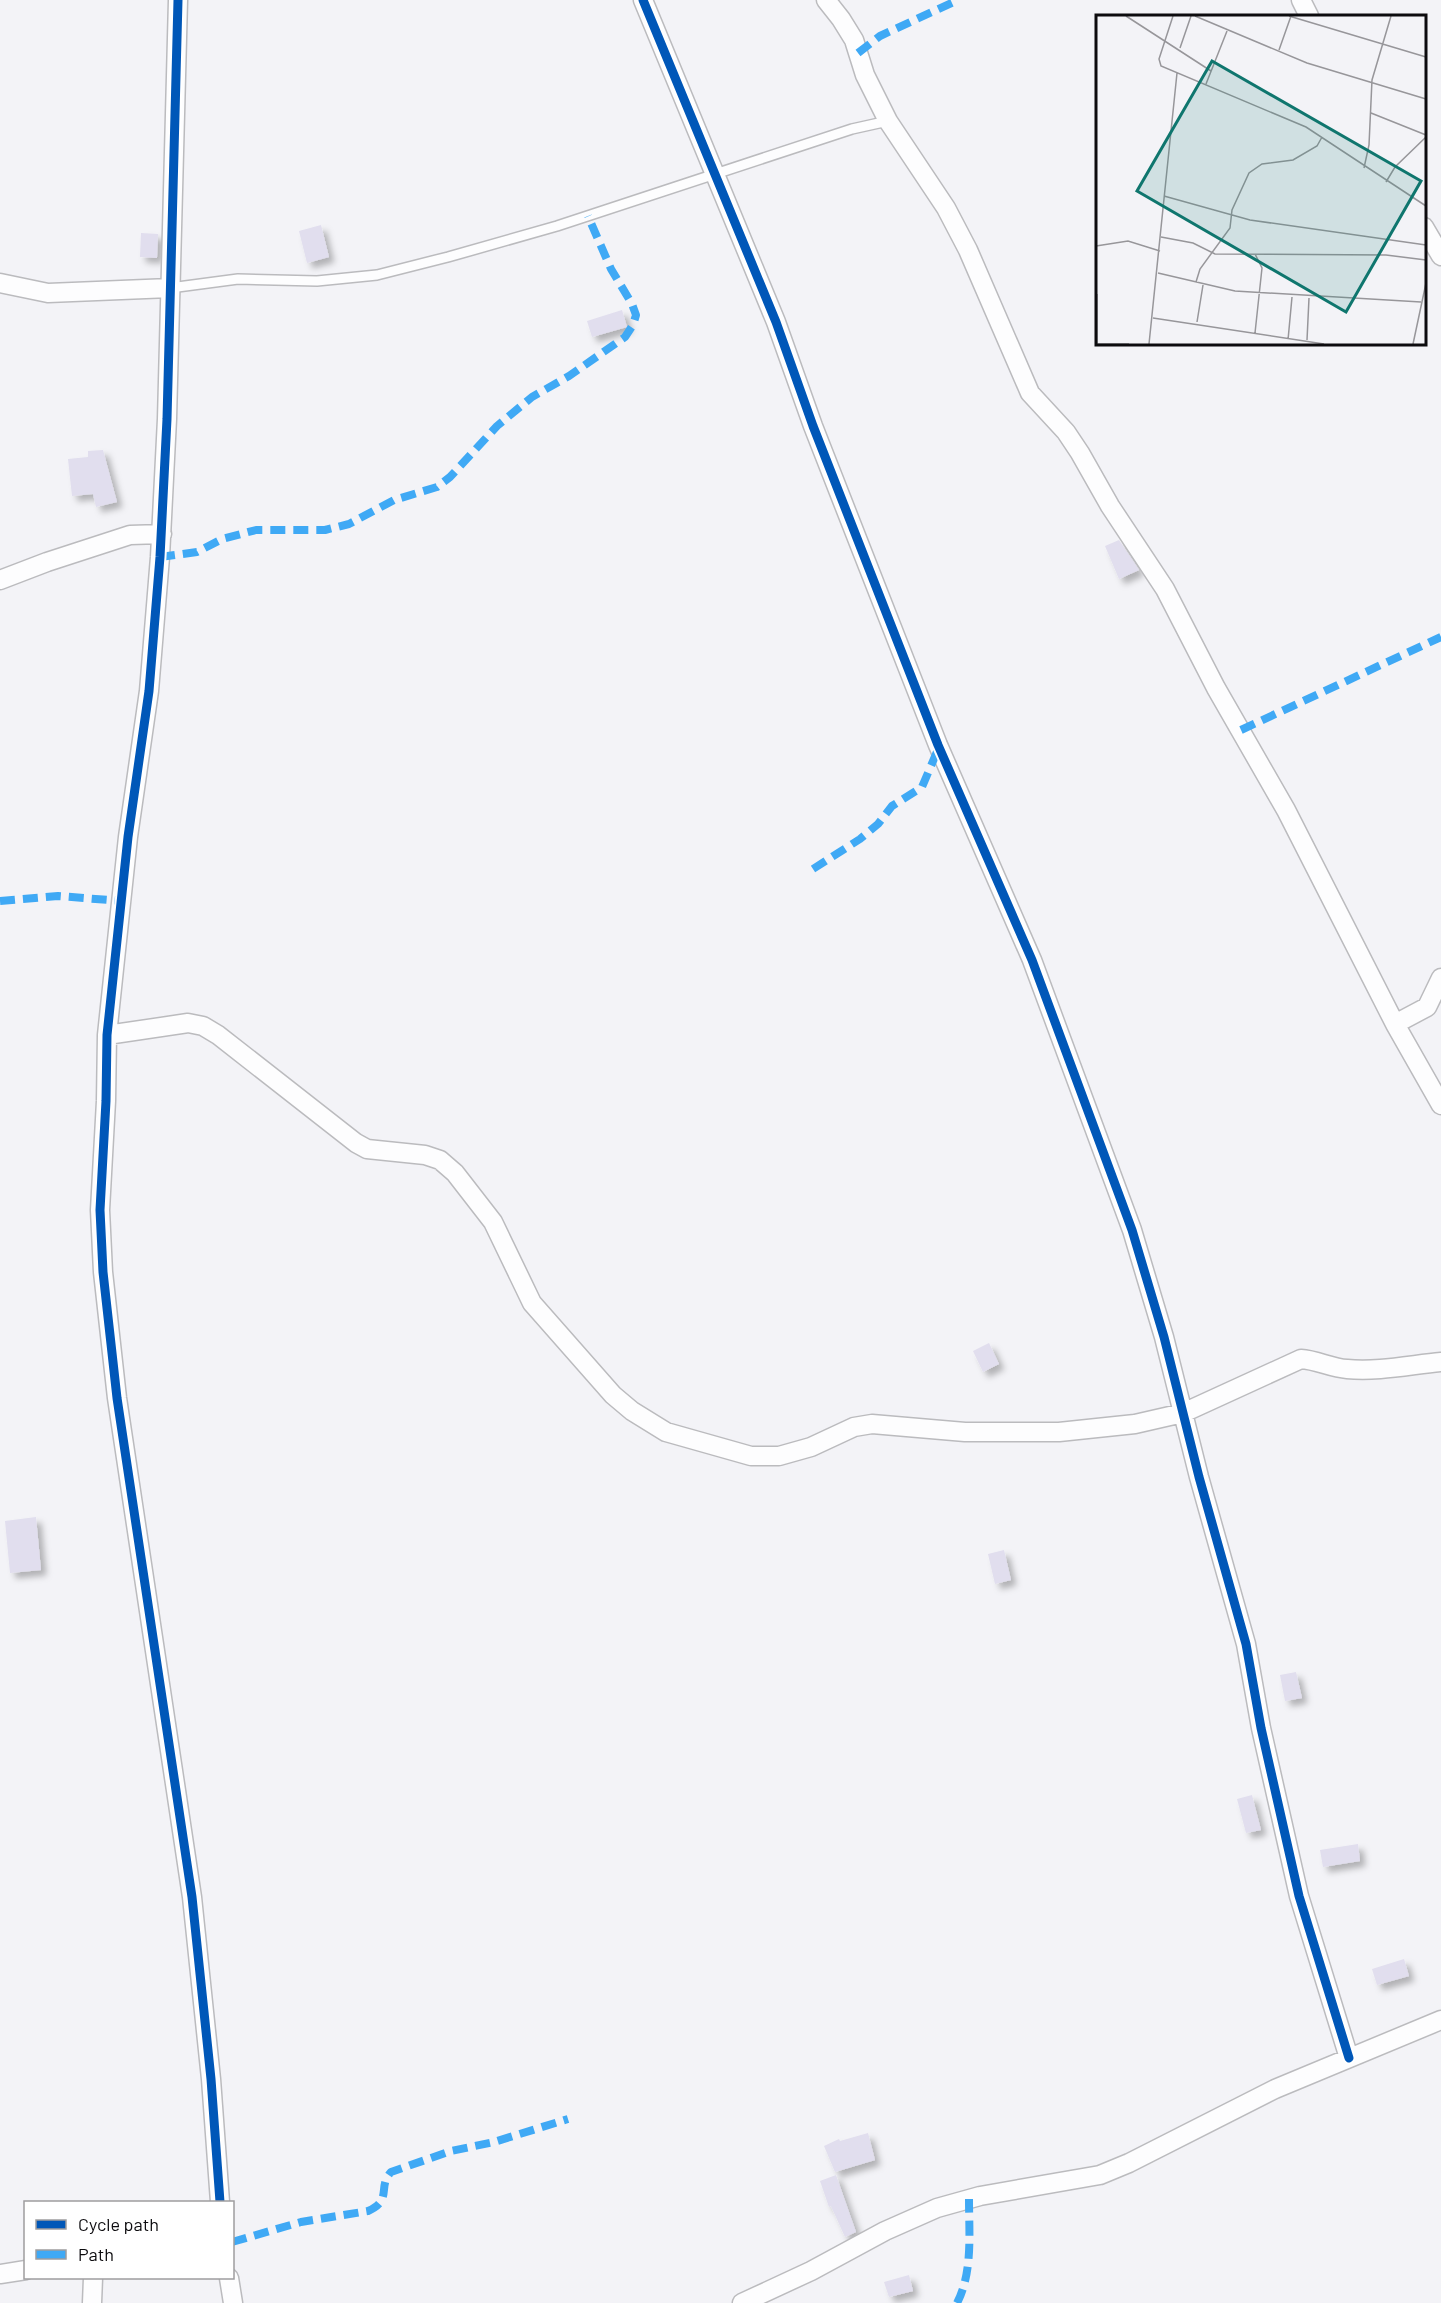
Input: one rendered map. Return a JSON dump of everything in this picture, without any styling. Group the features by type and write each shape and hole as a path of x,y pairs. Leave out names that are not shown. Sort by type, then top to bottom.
{"street":[{"path":"178,0 162,534 149,691 128,837 107,1035 100,1210 103,1272 117,1398 192,1897 220,2201"},
{"path":"643,0 776,322 813,426 938,745 1032,960 1132,1230 1164,1337 1246,1644 1299,1896 1349,2058"},
{"path":"826,0 854,40 865,75 888,121 946,208 968,250 1030,393 1066,432 1110,506 1165,589 1216,688 1286,810 1395,1024 1441,1105"},
{"path":"1301,0 1308,15"},
{"path":"1426,229 1441,256"},
{"path":"0,283 48,293 170,288"},
{"path":"0,580 130,535 162,534"},
{"path":"1395,1024 1427,1007 1441,978"},
{"path":"107,1035 188,1023 203,1026 218,1035 356,1143 367,1149 425,1155 440,1160 455,1173 493,1222 532,1303 613,1395 632,1411 666,1432 751,1456 779,1456 811,1447 854,1427 872,1424 965,1431 1059,1432 1136,1424 1183,1413 1301,1359 1310,1359 1343,1369 1359,1370 1441,1362"},
{"path":"742,2303 811,2271 885,2231 937,2208 980,2196 1100,2175 1129,2163 1275,2089 1441,2020"},
{"path":"0,2274 24,2270"},
{"path":"92,2303 93,2279"},
{"path":"229,2279 233,2303"}],"lane":[{"path":"170,288 238,279 317,281 376,275 557,226 852,129 888,121"}],"building":[{"path":"321,225 329,257 307,263 299,231"},
{"path":"141,233 158,234 157,258 140,257"},
{"path":"622,310 627,327 592,337 587,321"},
{"path":"103,450 117,502 96,507 93,494 72,496 68,459 88,457 88,451"},
{"path":"1119,540 1139,570 1119,579 1105,546"},
{"path":"989,1343 999,1364 983,1372 973,1351"},
{"path":"36,1517 41,1570 10,1573 5,1521"},
{"path":"1004,1550 1011,1580 995,1584 988,1554"},
{"path":"1296,1672 1302,1698 1285,1701 1280,1675"},
{"path":"1252,1795 1261,1830 1246,1833 1237,1799"},
{"path":"1358,1844 1360,1861 1323,1867 1320,1850"},
{"path":"1404,1959 1409,1976 1377,1985 1372,1969"},
{"path":"868,2133 875,2160 835,2172 824,2146 839,2139 840,2141"},
{"path":"836,2175 856,2232 845,2237 831,2206 829,2207 820,2181"},
{"path":"909,2275 913,2291 889,2297 884,2282"}],"marked path":[{"path":"858,53 880,36 958,0"},
{"path":"160,557 197,552 222,539 256,530 325,530 349,524 394,500 437,487 450,477 497,426 532,397 569,376 625,337 633,325 636,315 632,304 611,269 588,216"},
{"path":"1241,730 1441,637"},
{"path":"813,869 860,839 878,824 892,806 922,787 939,747"},
{"path":"0,901 58,896 121,901"},
{"path":"234,2241 301,2222 368,2211 376,2207 383,2198 385,2183 391,2172 451,2151 494,2142 568,2119"},
{"path":"957,2303 968,2265 969,2199"}],"cycle path":[{"path":"178,0 167,419 160,557 149,691 128,837 107,1035 100,1210 103,1272 117,1398 192,1897 211,2079 220,2201"},
{"path":"643,0 776,322 813,426 938,745 1032,960 1132,1230 1164,1337 1199,1477 1246,1644 1261,1728 1299,1896 1349,2058"}]}
